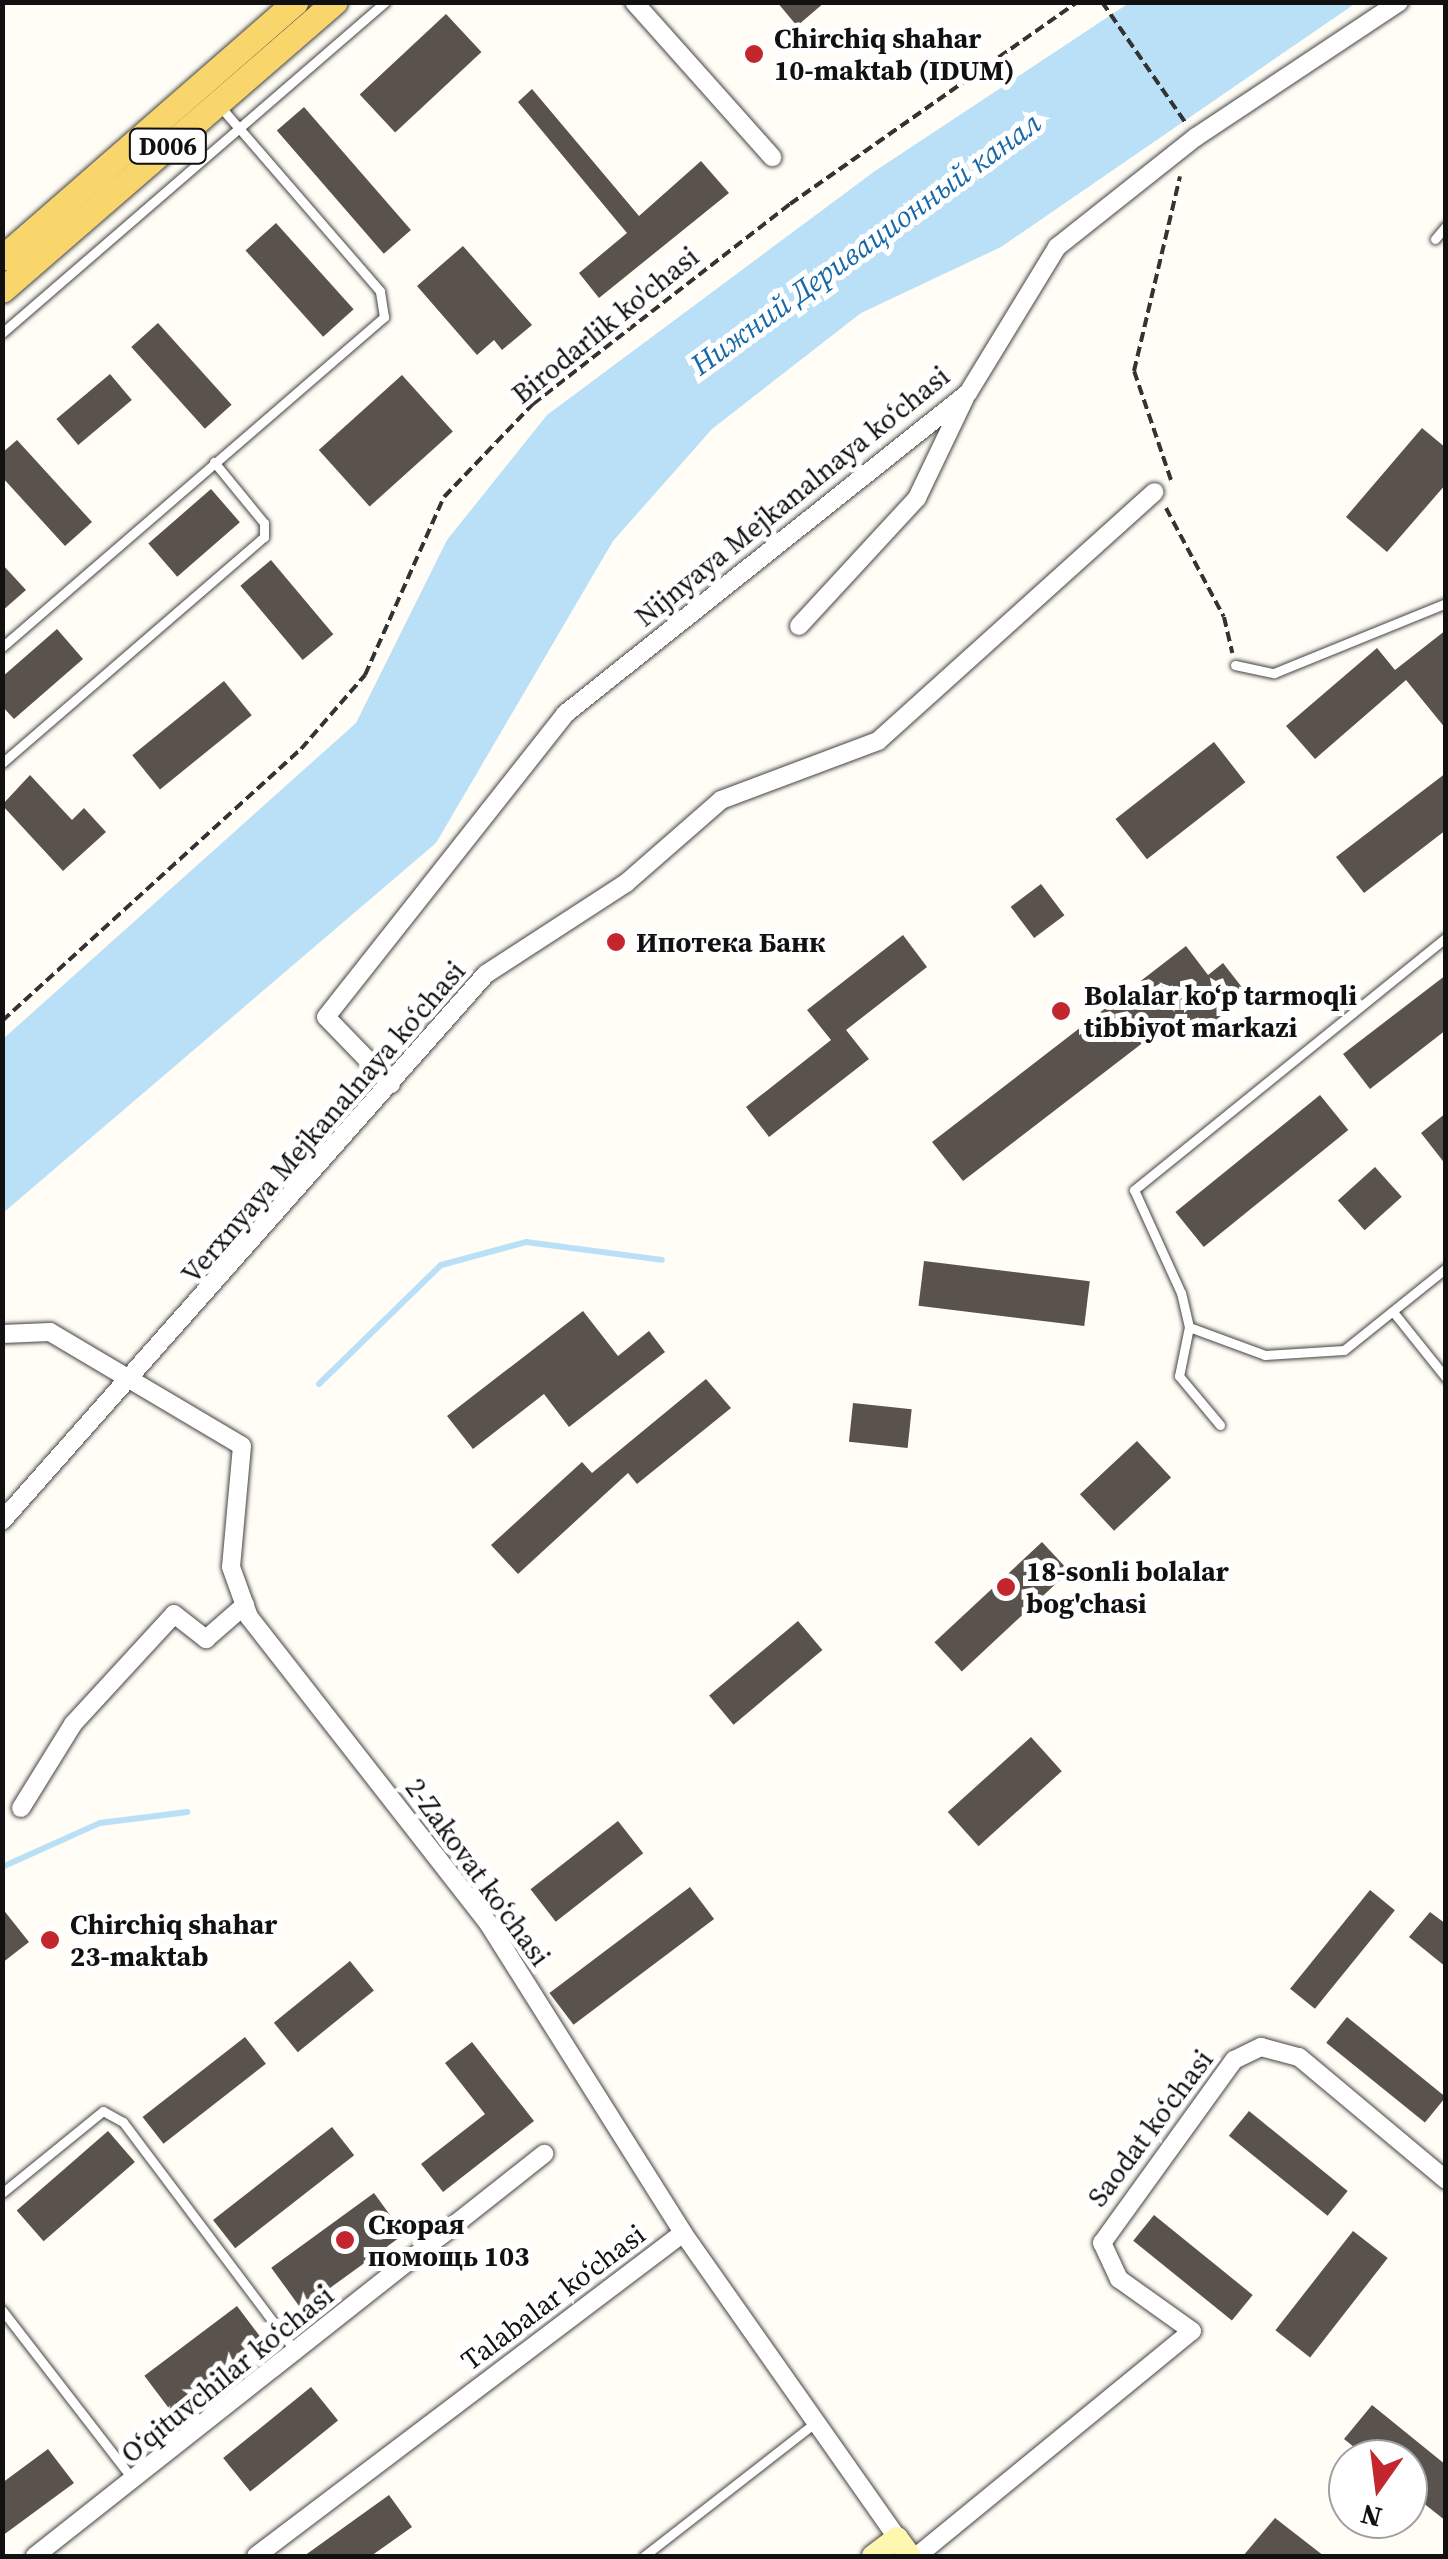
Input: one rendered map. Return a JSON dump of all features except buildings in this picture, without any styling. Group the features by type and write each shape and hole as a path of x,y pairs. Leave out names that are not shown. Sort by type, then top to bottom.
{"main road":[{"name":"D006","path":"2,258 296,2"},
{"name":"D006","path":"2,290 334,2"}],"street":[{"path":"634,2 772,157"},
{"name":"Nijnyaya Mejkanalnaya ko‘chasi","path":"391,1084 326,1018 565,714 968,392 1057,247 1193,140 1399,2"},
{"path":"799,626 917,498 968,392"},
{"name":"Verxnyaya Mejkanalnaya ko‘chasi","path":"2,1520 134,1382 486,974 626,882 722,800 878,742 1155,492"},
{"name":"2-Zakovat ko‘chasi","path":"2,1334 50,1332 242,1446 231,1567 244,1605 488,1923 682,2233"},
{"path":"21,1808 73,1724 174,1614 206,1639 244,1605"},
{"name":"Saodat ko‘chasi","path":"918,2556 1192,2331 1120,2280 1102,2243 1234,2060 1260,2047 1298,2057 1446,2180"},
{"name":"O‘qituvchilar ko‘chasi","path":"35,2556 136,2483 544,2154"},
{"name":"Talabalar ko‘chasi","path":"256,2556 682,2233 818,2420 903,2547"},
{"path":"873,2556 903,2547"}],"lane":[{"path":"2,334 385,2"},
{"path":"2,646 371,329 386,304 217,104"},
{"path":"1435,239 1446,226"},
{"path":"2,764 264,537 264,523 214,462"},
{"path":"1235,665 1274,673 1446,603"},
{"path":"1220,1426 1179,1376 1189,1327 1172,1256 1134,1190 1446,937"},
{"path":"1189,1327 1266,1355 1344,1350 1394,1314 1446,1268"},
{"path":"1394,1314 1446,1378"},
{"path":"2,2192 103,2111 123,2122 296,2353"},
{"path":"2,2310 136,2483"},
{"path":"644,2556 818,2420"}],"path":[{"name":"Birodarlik ko'chasi","path":"2,1021 301,749 365,675 444,497 533,404 790,204 1076,2"},
{"path":"1102,2 1193,140 1134,371 1176,477 1155,492 1195,552 1235,665"}],"water":[{"name":"Нижний Деривационный канал","path":"1129,3 1356,3 1001,247 861,313 712,429 613,541 436,843 3,1213 3,1039 356,723 447,540 547,415 875,171"}],"waterway":[{"path":"319,1384 441,1265 526,1242 662,1260"},
{"path":"2,1867 100,1823 187,1812"}],"place":[{"name":"Chirchiq shahar 10-maktab (IDUM)","path":"754,54"},
{"name":"Ипотека Банк","path":"616,942"},
{"name":"Bolalar ko‘p tarmoqli tibbiyot markazi","path":"1061,1011"},
{"name":"18-sonli bolalar bog'chasi","path":"1006,1587"},
{"name":"Chirchiq shahar 23-maktab","path":"50,1940"},
{"name":"Скорая помощь 103","path":"345,2240"}]}
